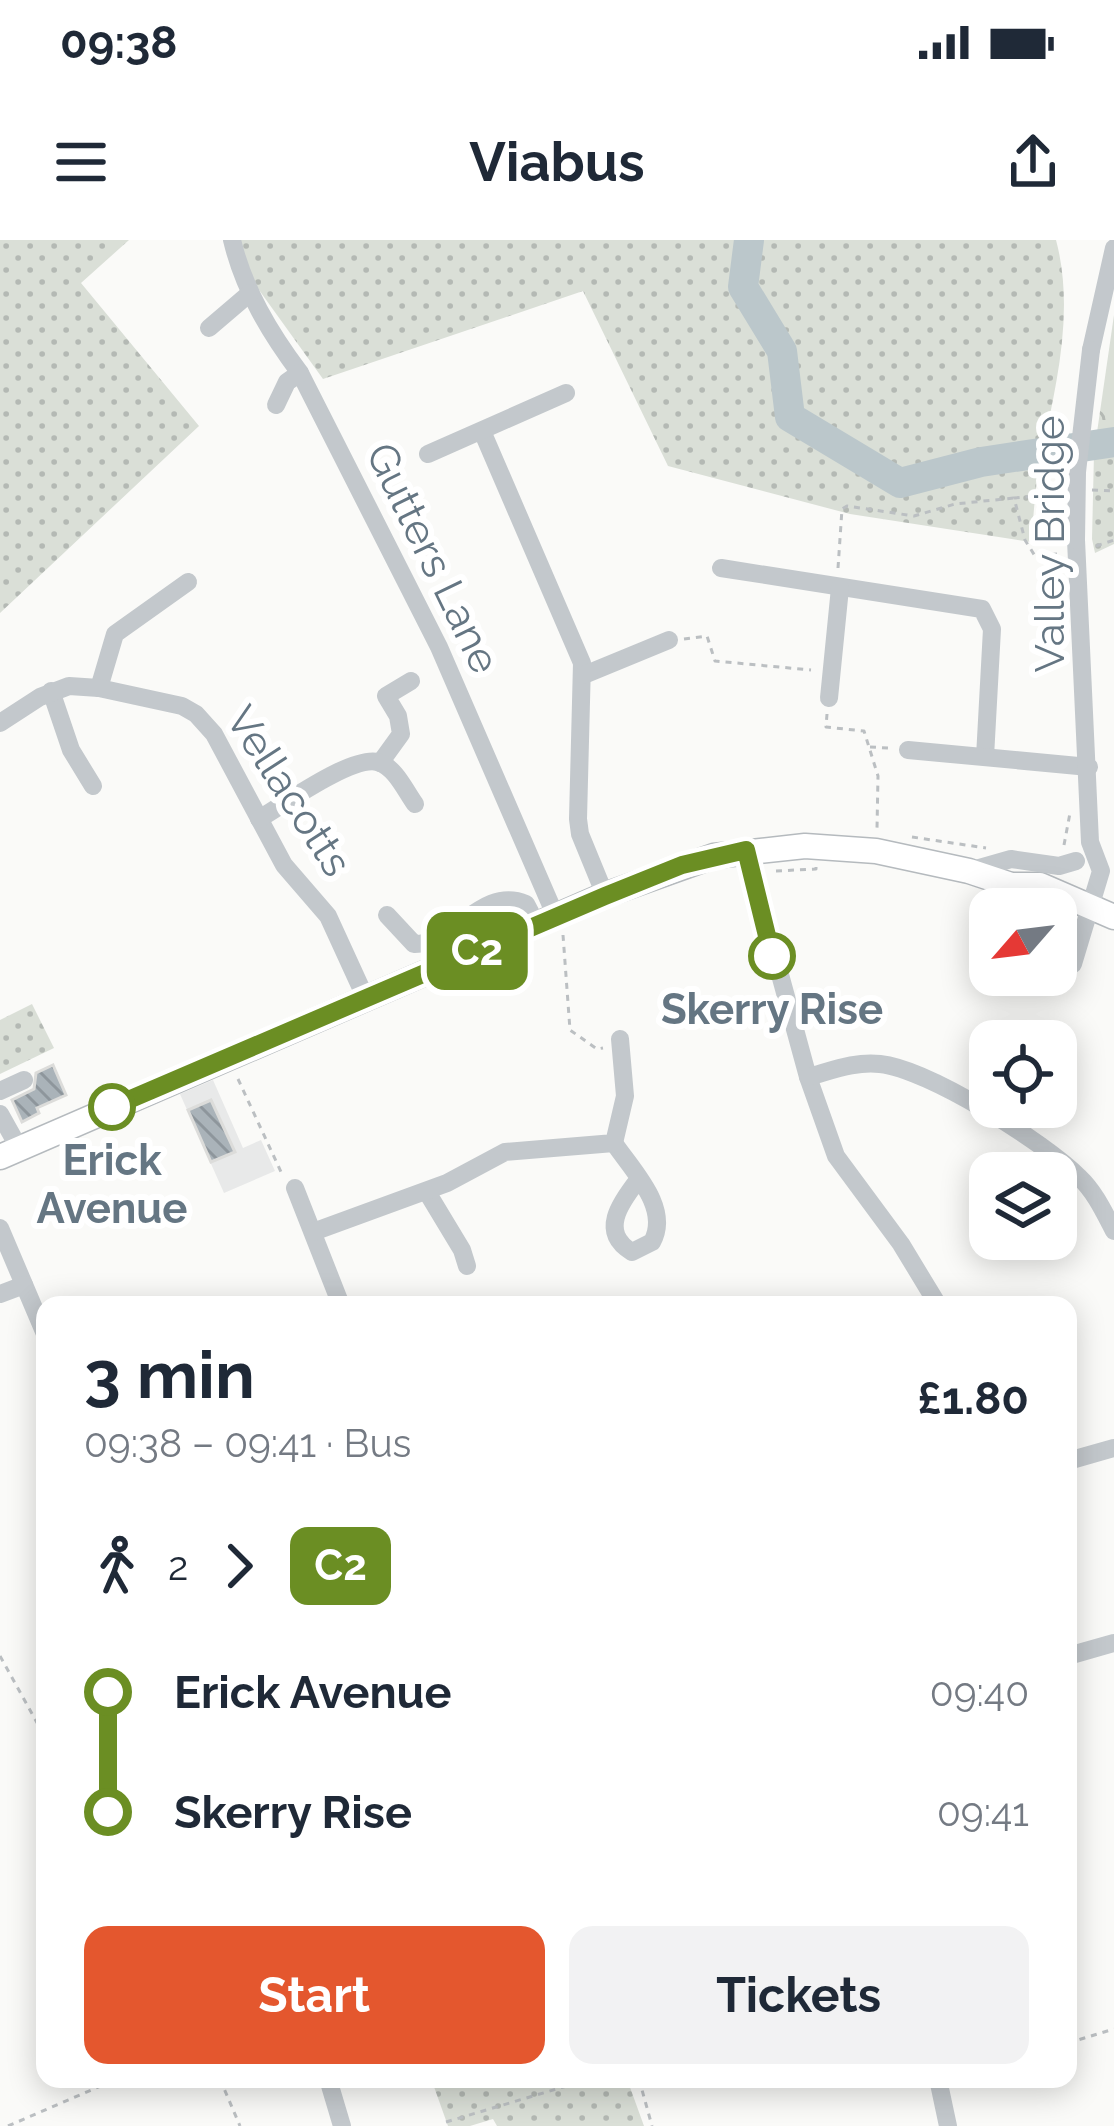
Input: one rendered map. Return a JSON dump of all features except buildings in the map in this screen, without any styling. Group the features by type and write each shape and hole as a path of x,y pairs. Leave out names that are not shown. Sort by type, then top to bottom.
{"main road":[{"path":"10,1153 682,865 748,861 815,846 876,851 1011,885 1043,888"},
{"path":"1077,910 1114,917"},
{"path":"1077,912 1114,929"}],"street":[{"name":"Gutters Lane","path":"232,240 272,337 300,374 439,647 546,921"},
{"name":"Valley Bridge","path":"1077,902 1101,872 1090,842 1077,472 1091,350 1114,248"},
{"path":"209,328 250,292"},
{"path":"276,405 286,382 300,374"},
{"path":"428,454 566,393"},
{"path":"482,430 578,652 584,675 578,819 605,896"},
{"path":"722,568 976,607 988,614 992,628 986,757"},
{"path":"99,688 115,634 188,582"},
{"path":"829,698 840,588"},
{"path":"584,675 669,640"},
{"path":"380,763 401,734 398,716 386,696 411,681"},
{"name":"Vellacotts","path":"0,723 69,686 182,706 207,723 284,865 328,916 366,999"},
{"path":"51,692 71,750 93,786"},
{"path":"908,750 1089,767"},
{"path":"259,819 352,766 380,763 415,804"},
{"path":"969,871 1011,860 1059,866 1090,842"},
{"path":"1068,858 1070,888"},
{"path":"748,861 808,1077 836,1156 933,1296"},
{"path":"387,915 413,944 426,944 503,900 526,904 546,921"},
{"path":"621,1042 625,1096 614,1144 638,1180"},
{"path":"808,1077 872,1063 904,1070 940,1087 1070,1168 1096,1198 1114,1231"},
{"path":"0,1091 24,1080"},
{"path":"0,1114 10,1153"},
{"path":"314,1232 427,1192 505,1152 614,1144"},
{"path":"295,1188 337,1296"},
{"path":"427,1192 467,1266"},
{"path":"0,1228 36,1313"},
{"path":"0,1294 24,1285"},
{"path":"1077,1458 1114,1448"},
{"path":"1077,1653 1114,1643"},
{"path":"331,2088 342,2126"},
{"path":"940,2088 948,2126"}],"path":[{"path":"1087,491 1114,491"},
{"path":"840,588 842,509 847,506 914,516 956,504 1069,493"},
{"path":"1014,498 1025,540 1035,556 1114,540"},
{"path":"669,640 707,636 715,661 831,672"},
{"path":"829,698 826,727 864,731 878,776 877,831"},
{"path":"869,747 908,750"},
{"path":"1068,858 1071,809"},
{"path":"897,834 998,849"},
{"path":"748,861 816,869 815,846"},
{"path":"546,921 564,939 570,1030 596,1049 621,1042"},
{"path":"228,1057 279,1170 295,1188"},
{"path":"0,1656 36,1721"},
{"path":"1077,2041 1114,2030"},
{"path":"8,2126 96,2088"},
{"path":"224,2088 240,2126"},
{"path":"446,2122 560,2088"},
{"path":"641,2088 652,2126"}],"shaded area":[{"path":"213,1080 243,1148 261,1140 275,1171 224,1193 180,1094"}],"green space":[{"path":"0,240 129,240 81,283 199,426 0,613"},
{"path":"223,240 1056,240 1064,321 1031,542 850,514 668,466 583,291 323,379"},
{"path":"1114,315 1114,450 1094,453"},
{"path":"1114,450 1114,544 1095,553 1094,453"},
{"path":"32,1004 54,1048 0,1074 0,1020"},
{"path":"434,2088 630,2088 644,2126 497,2126 493,2119 448,2126"}],"waterway":[{"path":"749,240 743,287 782,351 790,417 900,483 981,462 1114,442"}],"bus line":[{"name":"C2","path":"112,1107 605,896 714,856 746,850 772,956"}],"place":[{"name":"Skerry Rise","path":"772,956"},
{"name":"Erick Avenue","path":"112,1107"}]}
